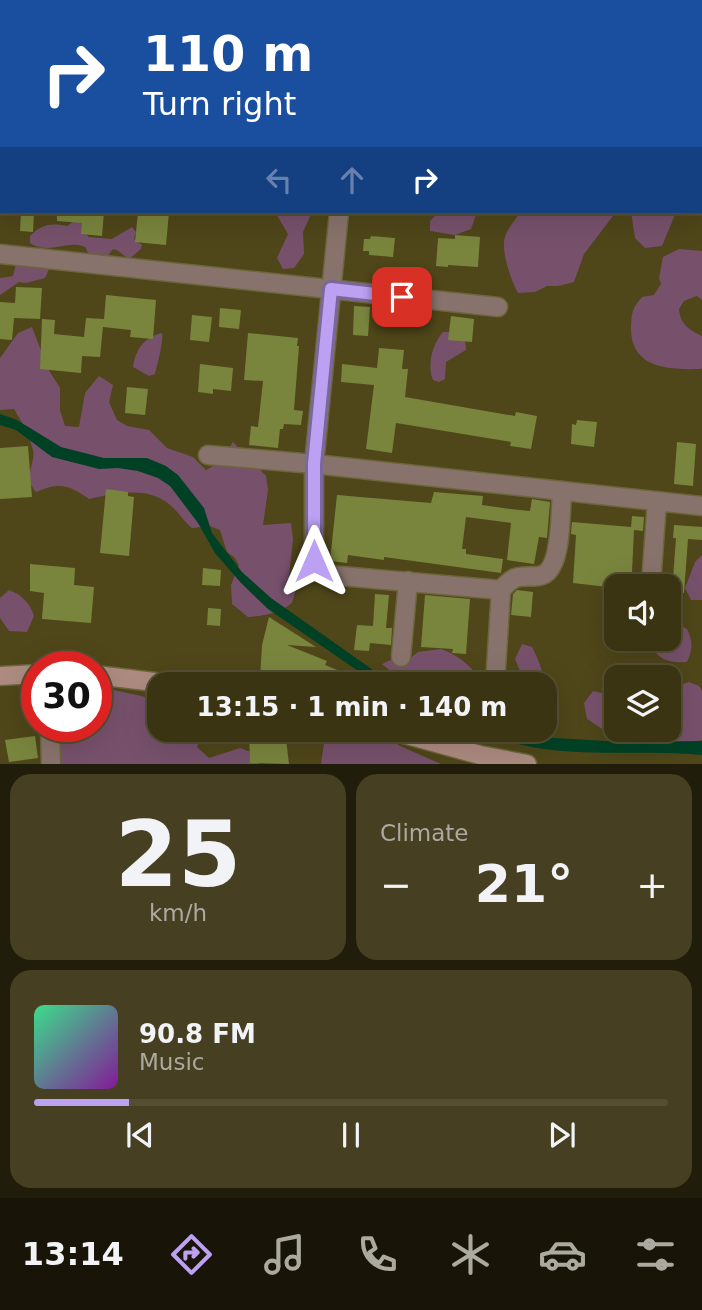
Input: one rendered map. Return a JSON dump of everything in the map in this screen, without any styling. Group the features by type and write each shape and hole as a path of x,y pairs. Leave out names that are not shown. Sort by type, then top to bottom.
{"main road":[{"path":"0,676 21,675"},
{"path":"112,677 147,681"},
{"path":"433,742 527,764"}],"street":[{"path":"339,214 314,464 314,561 329,575 501,590"},
{"path":"0,254 498,307"},
{"path":"208,455 702,506"},
{"path":"496,672 501,590 512,578 522,575 542,576 552,568 557,553 562,491"},
{"path":"652,574 657,501"},
{"path":"401,657 408,581"},
{"path":"50,742 51,764"}],"shaded area":[{"path":"276,214 311,214 303,232 304,254 294,268 283,269 277,258 288,234"},
{"path":"437,214 476,214 471,229 455,235 430,231 430,221"},
{"path":"520,214 614,214 584,254 574,282 547,286 535,292 518,293 513,282 505,254 504,242 508,230"},
{"path":"631,214 675,214 662,246 645,248 635,238"},
{"path":"83,215 84,232 89,237 112,239 132,227 136,232 134,239 142,245 141,249 130,258 113,249 105,259 90,256 85,247 78,245 44,248 30,243 30,236 39,229 51,225 67,226"},
{"path":"679,249 702,251 702,300 697,296 684,301 679,309 686,326 702,336 700,369 675,369 653,364 644,359 632,341 634,308 642,297 654,295 661,284 659,278 663,257"},
{"path":"18,256 47,259 49,269 45,278 19,282 0,295 0,278 13,276"},
{"path":"32,327 48,369 60,388 60,410 65,426 79,427 85,393 99,376 113,385 109,402 117,420 127,426 149,430 167,448 193,457 206,470 222,461 233,442 266,476 268,490 263,525 291,523 293,539 289,576 296,589 292,603 272,613 248,617 232,604 231,585 239,565 227,552 220,530 210,526 192,528 160,498 131,492 89,499 70,488 58,486 36,492 30,481 33,450 27,434 14,409 0,410 0,358 18,333"},
{"path":"443,332 465,339 466,350 446,362 445,379 439,382 433,380 431,362 436,343"},
{"path":"162,333 155,374 149,376 133,367 134,361 146,341"},
{"path":"0,414 17,420 61,447 104,458 147,458 166,466 178,475 204,508 212,533 242,572 271,598 376,672 360,672 268,609 215,553 198,523 170,486 158,478 138,471 99,469 52,457 16,430 0,425"},
{"path":"702,555 702,600 691,600 685,588 695,562"},
{"path":"9,590 25,600 32,611 34,616 27,632 9,631 0,618 0,598"},
{"path":"681,626 687,629 692,646 687,662 668,661 655,651 681,651"},
{"path":"522,644 532,647 542,672 520,672 515,659"},
{"path":"441,649 454,655 474,672 392,672 382,664 395,658 409,659 418,652"},
{"path":"689,682 699,686 702,691 702,740 676,745 622,742 681,742 681,685"},
{"path":"112,690 147,697 147,742 199,742 197,747 209,758 240,748 256,754 259,764 60,764 58,742 112,742"},
{"path":"593,691 604,694 604,730 587,719 584,703"},
{"path":"557,738 604,742 702,741 702,755 583,752 544,749 512,742 557,742"},
{"path":"324,742 395,742 441,764 321,764"}],"building":[{"path":"21,214 34,214 33,232 20,231"},
{"path":"57,214 104,214 102,236 81,234 82,223 57,221"},
{"path":"138,214 169,214 166,245 135,242"},
{"path":"455,235 480,237 478,267 436,266 438,238 455,239"},
{"path":"371,236 395,238 393,257 369,255 369,251 363,251 364,239 370,239"},
{"path":"16,287 42,288 40,319 14,318 12,340 0,339 0,302 15,303"},
{"path":"106,295 156,300 153,339 130,337 131,330 103,327 100,357 82,356 81,373 40,369 42,319 55,320 54,334 84,337 86,318 104,319"},
{"path":"354,306 370,307 368,336 353,335"},
{"path":"220,308 241,310 239,329 219,327"},
{"path":"192,315 212,317 209,342 190,340"},
{"path":"451,316 474,319 472,342 448,340"},
{"path":"248,333 298,338 294,410 303,411 301,425 284,424 283,429 280,429 278,448 249,445 251,426 258,427 263,381 244,380"},
{"path":"379,348 404,350 402,369 408,369 405,397 515,416 516,412 537,416 531,449 510,446 511,442 396,423 392,453 366,449 374,385 341,382 342,364 377,368"},
{"path":"200,364 233,368 231,391 213,389 213,394 198,392"},
{"path":"127,387 148,389 145,415 125,413"},
{"path":"577,420 597,422 594,447 571,444 572,424 576,425"},
{"path":"677,442 696,444 693,486 674,484"},
{"path":"28,446 32,497 0,499 0,448"},
{"path":"106,489 128,492 128,496 134,497 129,556 100,553"},
{"path":"434,492 483,496 482,505 530,511 532,499 550,502 547,538 539,537 534,564 507,560 511,523 466,517 462,549 466,549 466,554 503,559 501,573 384,557 384,560 348,555 347,563 330,561 337,495 431,503"},
{"path":"632,516 644,517 643,531 634,530 634,574 604,574 604,587 573,583 576,535 571,534 572,522 631,527"},
{"path":"674,525 702,527 702,540 688,539 684,593 681,593 681,574 673,574 676,538 673,538"},
{"path":"30,564 75,568 74,585 94,587 91,623 42,619 44,593 30,591"},
{"path":"203,568 221,570 220,586 202,585"},
{"path":"517,590 533,592 531,617 511,615 513,594"},
{"path":"375,594 389,595 386,628 392,628 391,645 370,643 369,651 354,650 357,625 373,626"},
{"path":"425,595 470,599 466,654 452,653 453,649 421,647"},
{"path":"208,608 221,609 220,626 207,625"},
{"path":"269,617 316,647 287,645 327,661 325,665 342,672 260,672 262,645"},
{"path":"21,738 21,742 36,742 38,758 9,762 5,740"},
{"path":"249,742 286,742 289,764 250,763"}],"route":[{"path":"314,561 314,464 331,289 402,297"}]}
